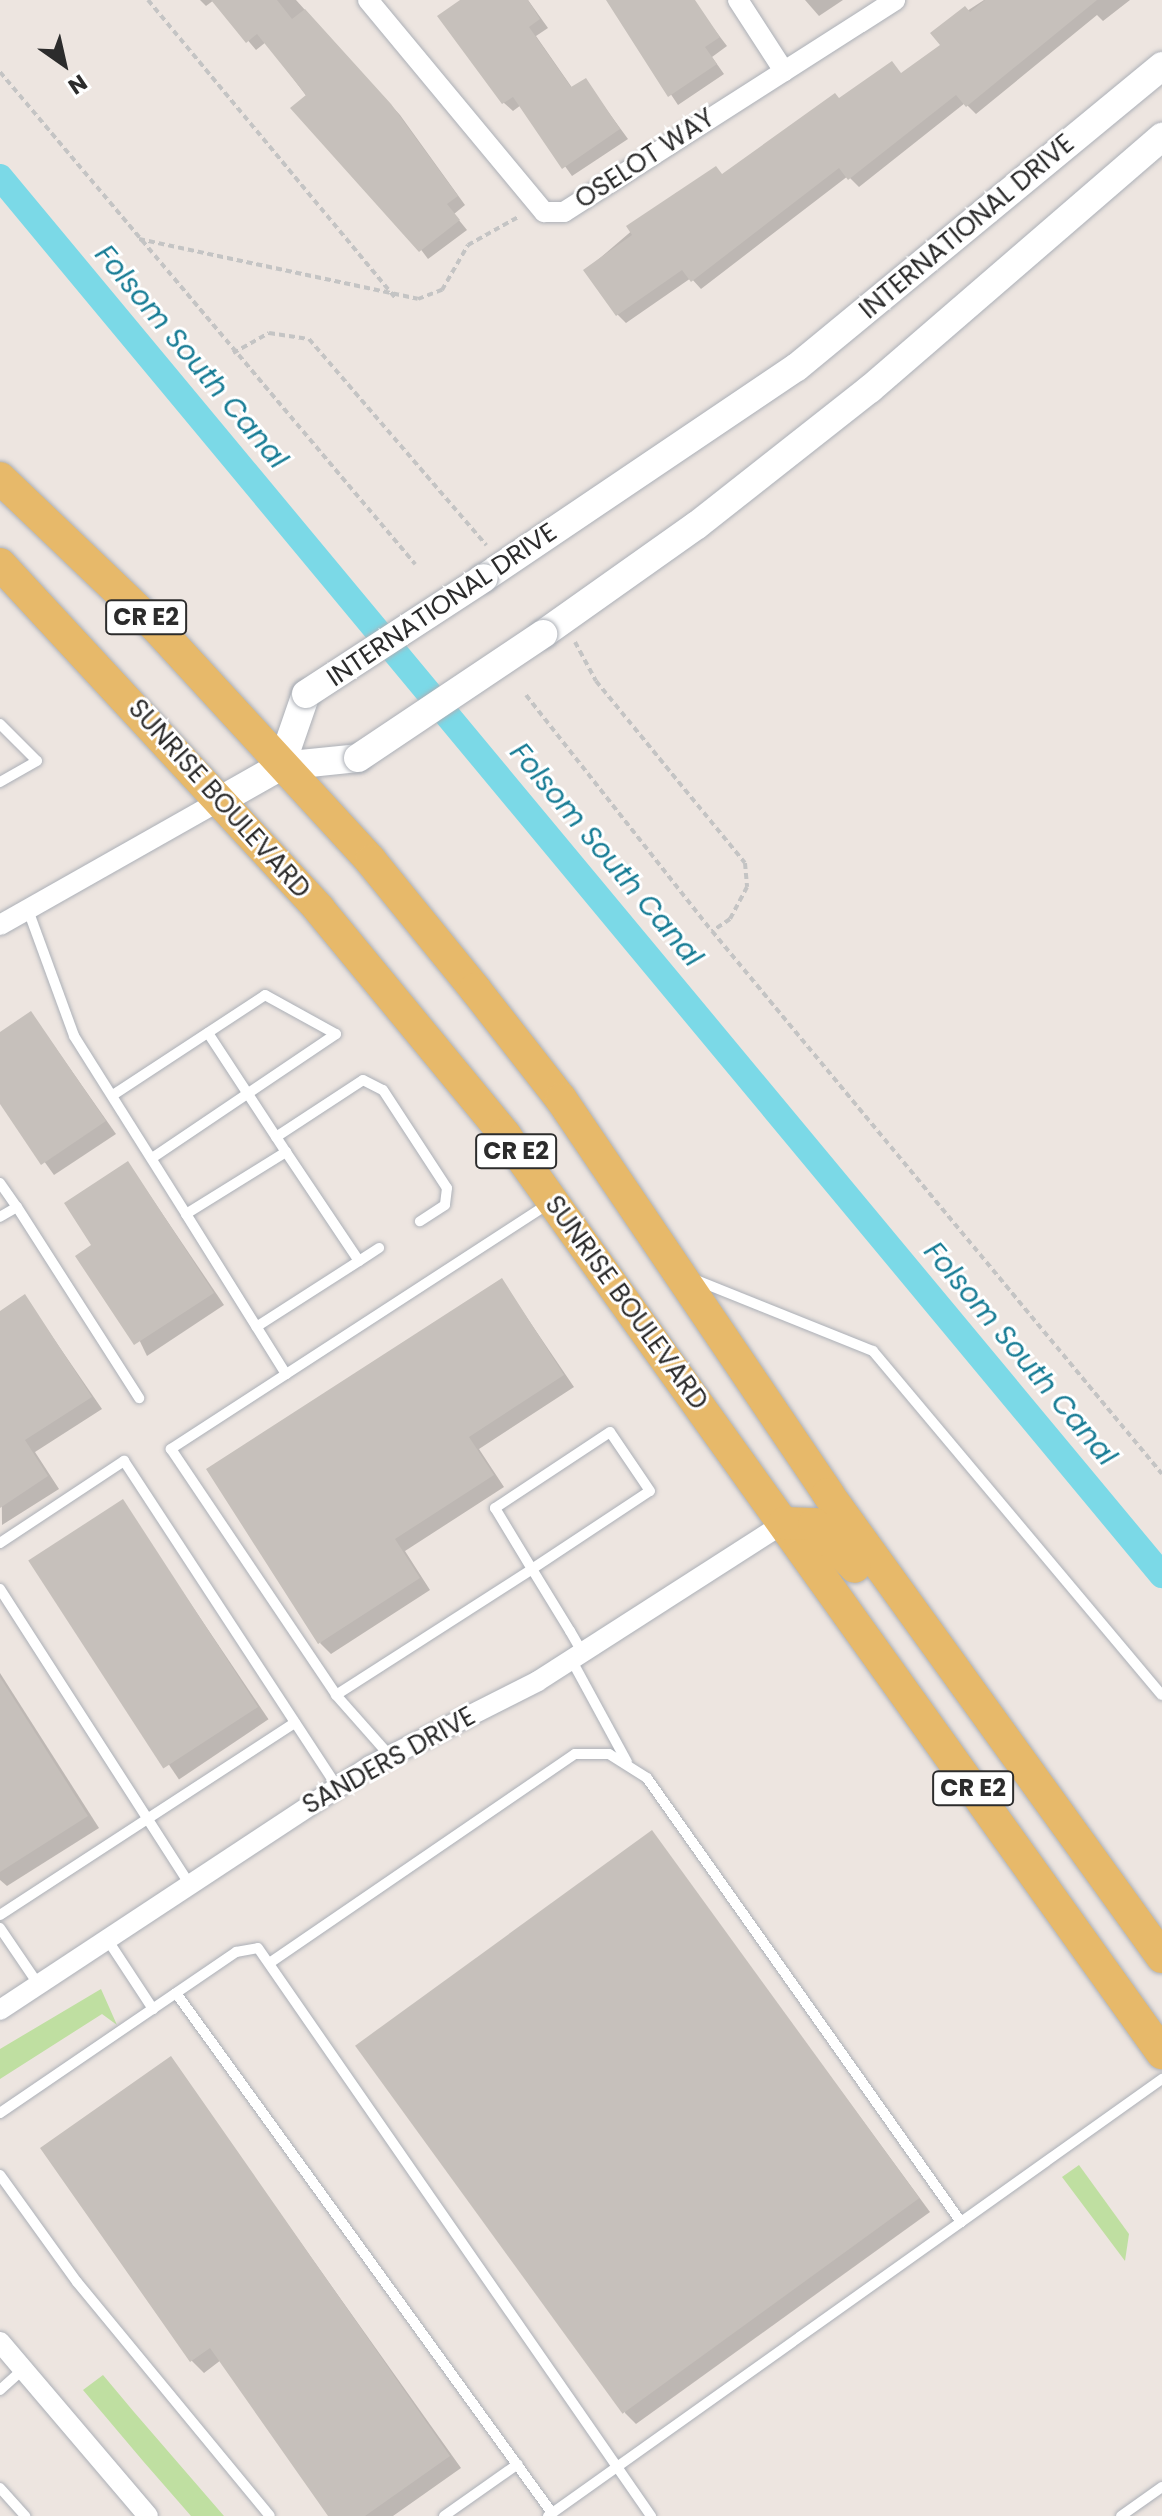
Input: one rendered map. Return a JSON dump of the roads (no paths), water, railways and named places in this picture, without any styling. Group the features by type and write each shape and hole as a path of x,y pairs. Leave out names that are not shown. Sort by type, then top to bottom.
{"main road":[{"name":"INTERNATIONAL DRIVE","path":"281,766 306,694 797,367 1162,66"},
{"path":"221,800 281,766 358,758 552,629 870,389 1162,137"},
{"name":"CR E2","path":"0,478 157,628 371,861 475,989 680,1274 909,1607 1162,1957"},
{"name":"SUNRISE BOULEVARD","path":"0,564 319,909 553,1201 1162,2053"},
{"path":"784,1523 814,1524 829,1533 861,1576 909,1607"}],"street":[{"name":"OSELOT WAY","path":"368,0 544,212 564,212 895,0"},
{"path":"738,0 784,71"},
{"path":"2,921 28,910 221,800"},
{"name":"SANDERS DRIVE","path":"0,2010 337,1787 576,1656 784,1523"},
{"path":"0,2342 21,2371 148,2516"}],"lane":[{"path":"0,724 37,761 0,782"},
{"path":"28,910 74,1036 286,1374"},
{"path":"113,1095 265,995 336,1034 152,1158"},
{"path":"208,1033 359,1261"},
{"path":"276,1137 363,1080 383,1090 447,1188 445,1205 420,1221"},
{"path":"186,1214 286,1152"},
{"path":"0,1183 139,1398"},
{"path":"390,1756 336,1695 171,1449 553,1201"},
{"path":"0,1217 17,1207"},
{"path":"256,1327 379,1248"},
{"path":"680,1274 873,1351 1162,1695"},
{"path":"336,1695 532,1569 650,1491 610,1432 495,1508 532,1569 627,1762"},
{"path":"0,1543 124,1461 337,1787"},
{"path":"0,1589 189,1883"},
{"path":"0,1915 295,1723"},
{"path":"271,1962 575,1754 595,1751 627,1762 647,1778 961,2222"},
{"path":"0,1928 38,1984"},
{"path":"107,1939 153,2009"},
{"path":"0,2113 236,1952 258,1948 271,1962 651,2516"},
{"path":"176,1993 518,2464 550,2515 1162,2079"},
{"path":"1,2177 77,2282 270,2516"},
{"path":"0,2390 21,2371"},
{"path":"444,2516 518,2464"},
{"path":"1121,2516 1162,2487"},
{"path":"0,2488 25,2516"},
{"path":"1136,2505 1145,2516"}],"waterway":[{"name":"Folsom South Canal","path":"0,177 1162,1575"}]}
